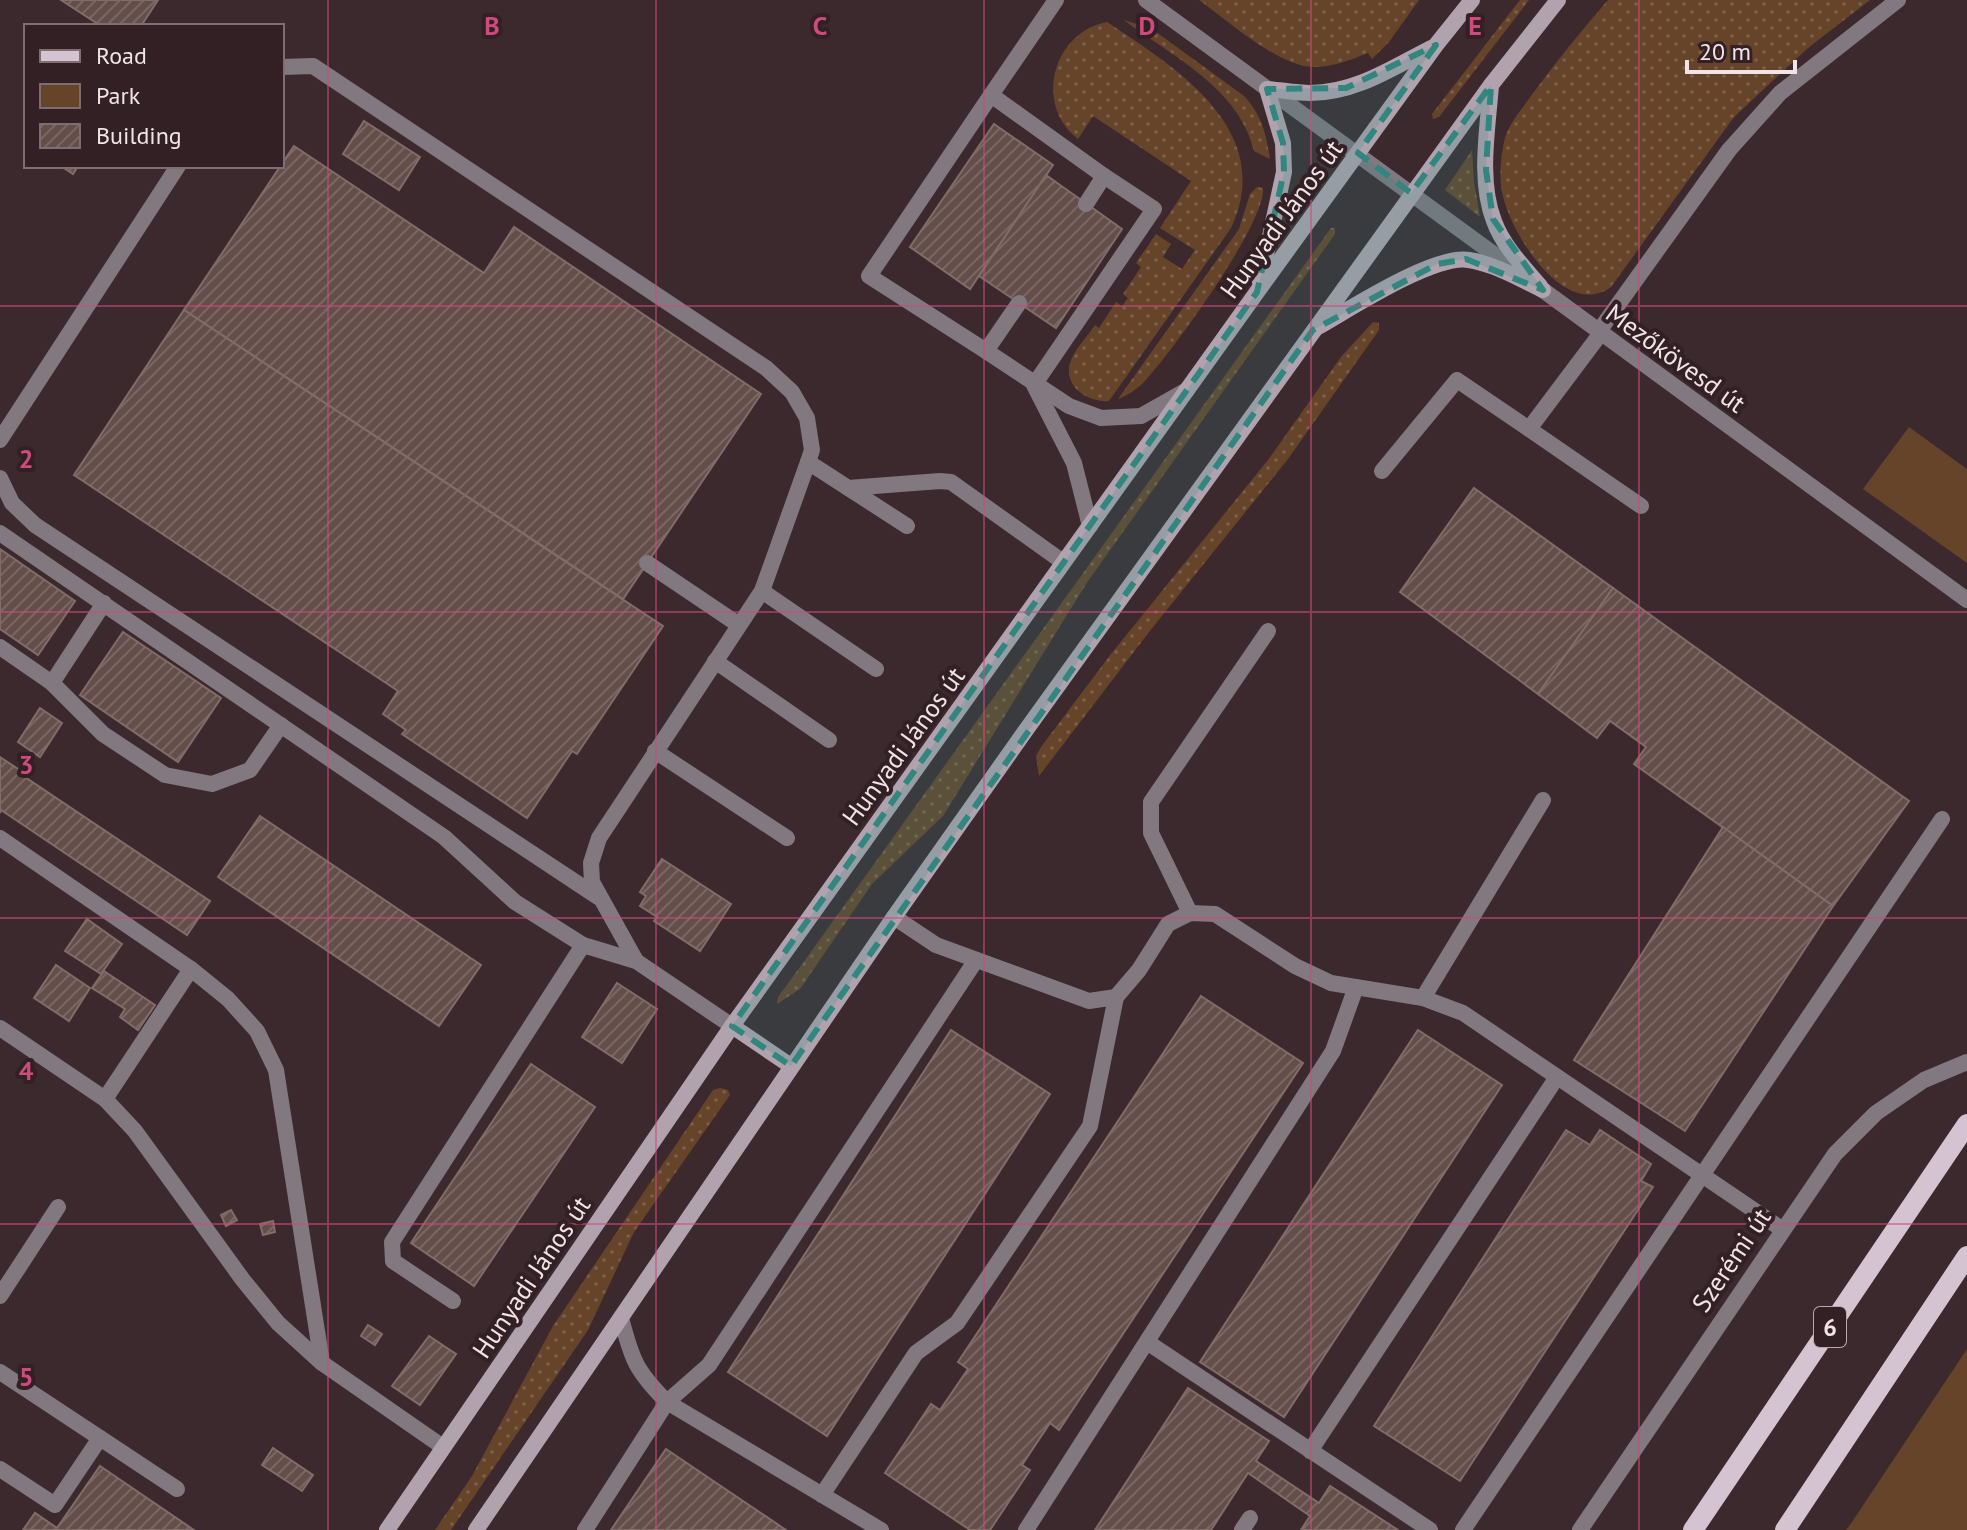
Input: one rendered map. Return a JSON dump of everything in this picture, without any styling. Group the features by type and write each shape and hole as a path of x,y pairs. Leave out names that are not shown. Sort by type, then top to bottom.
{"main road":[{"name":"Hunyadi János út","path":"387,1530 732,1026 1257,292 1472,0"},
{"path":"476,1530 894,917 1411,193 1558,0"},
{"path":"1257,292 1284,172 1283,143 1267,89 1311,93 1346,88 1364,83 1436,45"},
{"path":"1491,85 1486,170 1493,219 1509,249 1543,290"},
{"path":"1313,330 1437,264 1466,259 1502,270 1543,290"},
{"path":"732,1026 791,1066"},
{"name":"6","path":"1693,1530 1967,1124"},
{"path":"1785,1530 1967,1256"}],"street":[{"path":"1056,0 869,276 1034,385 1069,406 1101,418 1141,416 1188,389"},
{"name":"Mezőkövesd út","path":"1146,0 1967,600"},
{"path":"1529,429 1739,138 1780,93 1898,0"},
{"path":"284,67 313,66 766,368 792,392 807,418 812,450 762,591 599,838 591,863 592,882 636,961"},
{"path":"991,95 1154,209 1034,385"},
{"path":"0,440 177,168"},
{"path":"1086,204 1104,176"},
{"path":"986,351 1019,303"},
{"path":"1382,471 1457,380 1641,506"},
{"path":"1034,385 1074,463 1090,526"},
{"path":"808,462 907,526"},
{"path":"0,478 12,503 35,525 602,899"},
{"path":"848,488 951,482 1063,562"},
{"path":"0,533 444,837 515,902 583,945 636,961 732,1026"},
{"path":"647,563 739,625"},
{"path":"762,591 876,669"},
{"path":"52,683 104,603"},
{"path":"1190,913 1151,833 1151,802 1268,631"},
{"path":"0,647 52,683 103,734 165,775 212,784 250,770 281,725"},
{"path":"715,661 829,740"},
{"path":"655,751 787,838"},
{"path":"1423,998 1543,800"},
{"path":"1463,1530 1942,819"},
{"path":"0,838 191,969 228,999 257,1031 276,1070 322,1363"},
{"path":"822,1495 916,1353 957,1323 1090,1126 1116,997 1139,970 1168,924 1190,913 1215,914 1295,966 1331,983 1423,998 1463,1013 1783,1230"},
{"path":"894,917 927,941 1089,1001 1116,997"},
{"path":"453,1301 393,1261 392,1242 583,945"},
{"path":"585,1530 667,1402 709,1365 976,960"},
{"path":"105,1099 191,969"},
{"path":"1026,1530 1333,1051 1356,987"},
{"path":"0,1028 105,1099 135,1131 264,1306 322,1363 443,1447"},
{"name":"Szerémi út","path":"1580,1530 1835,1154 1876,1113 1924,1080 1967,1062"},
{"path":"1310,1451 1557,1077"},
{"path":"0,1296 58,1207"},
{"path":"621,1318 641,1376 667,1402 881,1530"},
{"path":"1147,1342 1430,1530"},
{"path":"0,1372 177,1489"},
{"path":"0,1469 55,1505 100,1438"}],"highlighted area":[{"path":"1436,45 1358,153 1411,193 1491,85 1486,170 1493,219 1543,290 1466,259 1437,264 1313,330 791,1066 732,1026 1257,292 1284,172 1283,143 1267,89 1346,88"}],"green space":[{"path":"1199,0 1419,0 1389,42 1372,59 1368,53 1348,61 1313,67 1299,65 1269,51"},
{"path":"1520,0 1529,0 1439,117 1433,119 1432,114"},
{"path":"1608,0 1870,0 1808,48 1734,117 1611,287 1593,294 1575,292 1558,282 1527,248 1507,209 1501,186 1501,165 1505,138 1513,121"},
{"path":"1124,20 1152,29 1244,96 1262,125 1270,159 1254,151 1246,129 1219,92 1183,61"},
{"path":"1107,22 1162,60 1212,106 1230,132 1241,161 1242,193 1231,228 1109,401 1101,401 1079,392 1070,379 1070,363 1074,353 1095,325 1099,328 1116,302 1122,306 1128,298 1123,294 1141,267 1136,263 1156,234 1171,244 1163,257 1182,269 1195,250 1160,228 1191,181 1093,116 1078,139 1064,125 1056,108 1053,90 1055,72 1062,54 1073,40 1088,29"},
{"path":"1472,150 1474,182 1480,217 1445,190"},
{"path":"1257,187 1263,188 1260,205 1215,287 1144,382 1118,399 1239,229 1250,194"},
{"path":"1331,228 1335,228 1335,234 1086,584 943,816 872,884 800,989 777,1004 778,997"},
{"path":"1373,322 1379,323 1379,330 1288,459 1149,632 1039,776 1036,756 1041,747 1111,654 1268,460 1341,357"},
{"path":"1909,427 1967,469 1967,563 1863,489"},
{"path":"713,1090 728,1090 730,1095 634,1232 588,1330 451,1530 435,1530 472,1476 553,1326"},
{"path":"1967,1349 1967,1530 1846,1530 1852,1522"}],"building":[{"path":"61,0 158,0 142,24 98,24"},
{"path":"364,121 420,157 399,190 343,154"},
{"path":"994,124 1053,165 970,289 910,247"},
{"path":"294,146 484,273 514,227 761,394 623,599 184,310 279,168 284,168 284,161"},
{"path":"1046,175 1122,229 1056,328 979,276"},
{"path":"184,310 663,626 577,754 572,751 527,818 402,734 406,730 383,714 398,691 74,475"},
{"path":"1474,488 1613,588 1538,694 1400,592"},
{"path":"0,549 75,601 38,655 0,629"},
{"path":"1613,588 1909,801 1833,906 1634,764 1646,747 1610,721 1597,738 1538,694"},
{"path":"123,632 221,698 178,762 80,695"},
{"path":"40,708 62,723 40,757 18,742"},
{"path":"0,757 24,773 22,775 210,901 187,935 1,810 0,813"},
{"path":"260,816 481,965 439,1026 218,877"},
{"path":"1723,827 1833,906 1685,1131 1574,1060"},
{"path":"662,859 731,904 700,951 654,921 657,917 640,906 646,896 640,892"},
{"path":"87,919 122,944 101,974 65,951"},
{"path":"56,965 90,988 69,1021 34,998"},
{"path":"104,971 155,1005 138,1030 120,1017 125,1009 92,988"},
{"path":"617,983 657,1009 622,1063 582,1037"},
{"path":"1201,996 1303,1063 1059,1430 1050,1423 1022,1465 1030,1470 990,1530 970,1530 885,1473 931,1404 940,1410 968,1369 958,1362"},
{"path":"951,1030 1050,1094 827,1436 728,1372"},
{"path":"1418,1030 1502,1085 1284,1417 1200,1362"},
{"path":"531,1064 595,1107 474,1286 411,1243"},
{"path":"1566,1130 1590,1145 1600,1130 1651,1164 1641,1181 1653,1187 1460,1481 1374,1426"},
{"path":"231,1210 237,1220 226,1226 221,1215"},
{"path":"273,1221 275,1232 263,1235 260,1224"},
{"path":"368,1325 382,1334 375,1345 361,1336"},
{"path":"429,1336 456,1354 420,1405 392,1386"},
{"path":"1188,1388 1269,1441 1256,1461 1319,1503 1330,1486 1398,1530 1301,1530 1310,1516 1248,1473 1211,1530 1095,1530"},
{"path":"273,1448 313,1475 302,1491 262,1465"},
{"path":"666,1449 786,1530 611,1530"},
{"path":"100,1466 194,1530 23,1530 35,1513 57,1528"}]}
